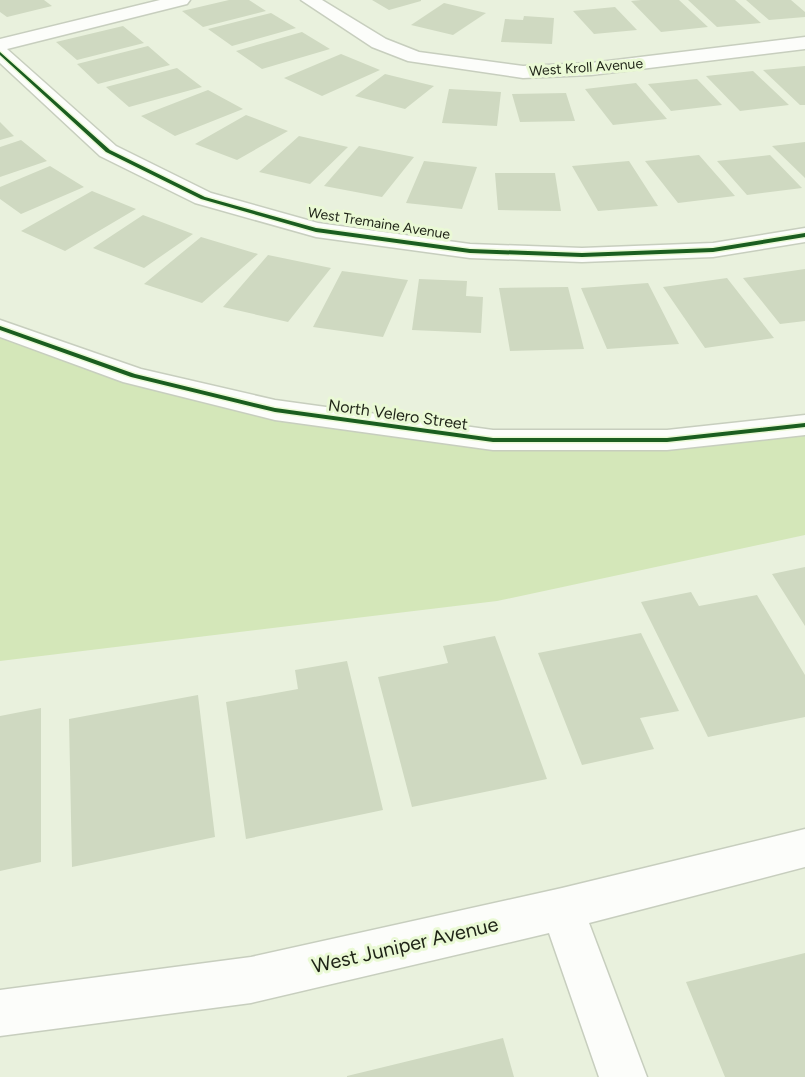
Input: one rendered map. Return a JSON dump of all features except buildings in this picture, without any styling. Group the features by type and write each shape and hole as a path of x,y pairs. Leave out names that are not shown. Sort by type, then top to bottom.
{"street":[{"path":"0,45 181,0"},
{"name":"West Kroll Avenue","path":"310,0 379,43 415,57 523,72 591,69 805,42"},
{"name":"West Tremaine Avenue","path":"0,53 108,152 203,198 316,230 470,251 582,255 713,250 805,236"},
{"name":"North Velero Street","path":"0,328 133,376 275,410 492,440 667,440 805,425"},
{"name":"West Juniper Avenue","path":"0,1013 251,980 562,909 805,848"},
{"path":"562,909 623,1077"}],"green space":[{"path":"0,328 133,376 481,439 805,425 805,535 497,601 0,661"}],"cycle path":[{"path":"0,53 108,151 203,198 316,230 470,251 582,255 713,250 805,235"},
{"path":"0,328 133,376 275,410 493,440 667,440 805,425"}]}
